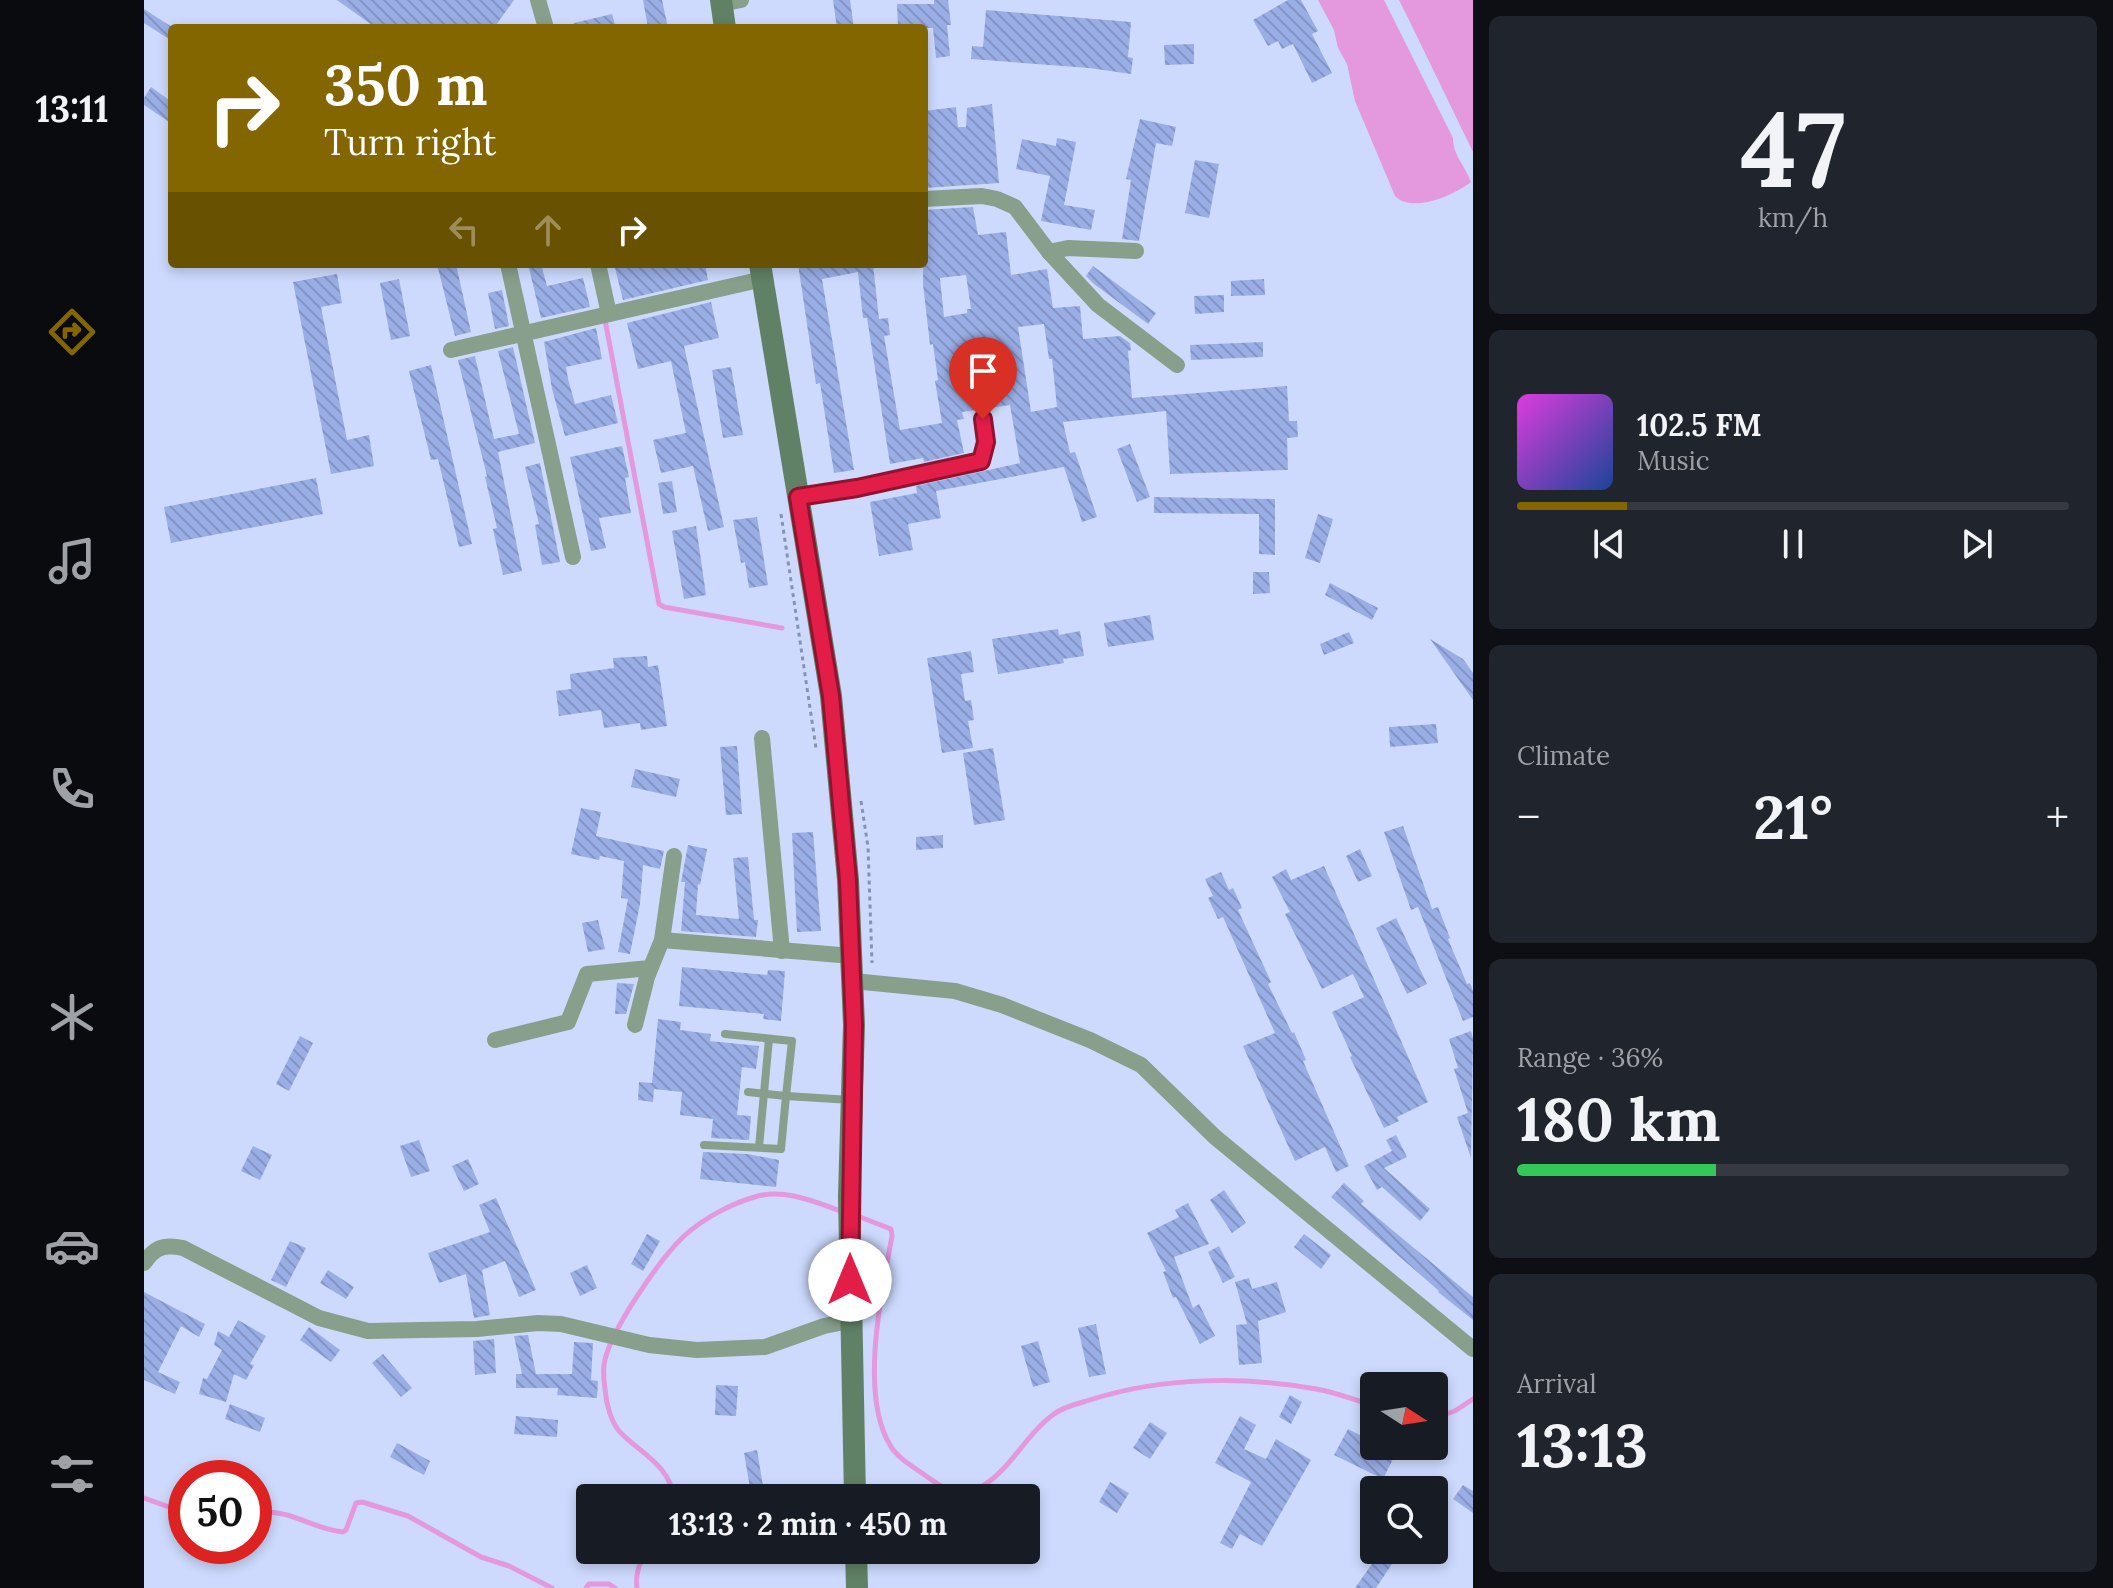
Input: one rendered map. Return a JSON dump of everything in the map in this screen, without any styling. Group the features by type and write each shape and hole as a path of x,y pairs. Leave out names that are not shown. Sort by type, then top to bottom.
{"main road":[{"path":"725,24 728,1"},
{"path":"762,272 789,501 831,696 846,853 853,981 850,1321 855,1484"},
{"path":"856,1564 857,1588"}],"street":[{"path":"538,0 545,24"},
{"path":"928,199 982,196 1015,207 1049,252 1098,305 1177,365"},
{"path":"1049,252 1068,248 1136,251"},
{"path":"509,268 573,557"},
{"path":"599,268 609,314"},
{"path":"451,350 609,314 762,272"},
{"path":"789,501 981,461 986,442 983,419"},
{"path":"762,738 782,951"},
{"path":"635,1025 650,968 662,940 674,856"},
{"path":"662,940 852,956"},
{"path":"495,1040 568,1022 587,974 650,968"},
{"path":"853,981 955,991 1002,1005 1090,1040 1141,1065 1215,1137 1473,1349"},
{"path":"144,1263 152,1251 160,1247 183,1248 319,1318 368,1331 561,1324 649,1345 697,1350 765,1347 824,1326 850,1321"}],"lane":[{"path":"704,1145 781,1149 792,1041 725,1034"},
{"path":"759,1147 769,1039"},
{"path":"748,1092 852,1100"}],"path":[{"path":"789,501 816,748"}],"shaded area":[{"path":"1318,0 1384,0 1453,138 1457,155 1471,182 1433,201 1412,203 1395,196 1355,101 1347,64 1338,48 1334,30"},
{"path":"1399,0 1473,0 1473,152 1409,20"}],"building":[{"path":"337,0 514,0 497,24 370,24"},
{"path":"643,0 662,0 667,24 647,24"},
{"path":"833,0 850,0 853,24 836,24"},
{"path":"934,0 948,0 950,56 936,58 933,28 928,28 928,24 898,24 897,4 934,4"},
{"path":"1288,0 1301,0 1318,31 1312,34 1332,73 1312,83 1293,44 1282,49 1278,41 1268,46 1253,20"},
{"path":"144,9 168,24 168,38 144,23"},
{"path":"986,10 1131,22 1128,57 1133,58 1131,74 971,59 972,46 983,47"},
{"path":"612,14 615,24 574,24"},
{"path":"1194,44 1194,64 1165,65 1164,45"},
{"path":"151,87 168,99 168,121 144,105 144,98"},
{"path":"992,104 999,183 928,188 928,110 956,107 958,127 966,127 967,108"},
{"path":"1140,119 1176,127 1172,146 1156,143 1139,241 1122,239 1131,180 1126,179"},
{"path":"1057,138 1076,142 1064,205 1095,210 1091,230 1041,221 1050,176 1016,169 1022,139 1056,146"},
{"path":"1195,160 1219,164 1209,218 1185,213"},
{"path":"973,207 978,235 1006,232 1011,275 1047,269 1053,308 1080,306 1083,339 1120,336 1130,343 1132,398 1287,386 1289,421 1297,421 1298,437 1287,438 1288,470 1170,474 1166,411 1063,422 1070,453 1075,452 1097,517 1082,522 1064,467 936,491 941,518 908,524 913,550 879,556 870,502 917,493 916,486 1020,463 1010,405 962,412 964,419 957,420 964,453 924,462 923,458 890,464 867,318 863,318 858,272 822,279 854,470 834,473 820,383 816,384 799,268 873,268 879,319 888,318 890,335 884,336 900,430 942,423 923,268 928,268 928,210","holes":["966,275 971,309 967,309 967,313 944,317 940,278","1044,324 1049,359 1052,359 1057,407 1031,412 1018,327"]},
{"path":"1093,266 1156,313 1148,324 1086,276"},
{"path":"438,268 457,268 471,332 455,336"},
{"path":"529,268 542,268 547,286 583,278 590,307 541,318"},
{"path":"615,268 706,268 708,280 623,300"},
{"path":"337,274 342,303 321,307 347,440 369,435 374,466 331,474 293,282"},
{"path":"399,279 410,336 391,340 380,283"},
{"path":"1264,279 1265,295 1231,296 1231,281"},
{"path":"502,290 509,326 495,329 488,293"},
{"path":"1224,295 1224,312 1195,314 1194,296"},
{"path":"711,302 719,338 684,346 724,527 708,531 693,466 661,473 653,440 686,433 671,361 638,369 627,323"},
{"path":"596,328 602,359 566,367 568,379 575,404 611,395 618,423 565,436 552,389 544,342"},
{"path":"1263,342 1263,357 1191,360 1190,345"},
{"path":"513,347 535,443 498,452 522,571 503,575 493,529 497,528 487,476 458,360 475,356 494,439 519,434 498,351"},
{"path":"431,365 472,544 459,547 438,459 431,460 409,371"},
{"path":"731,367 743,435 723,438 712,370"},
{"path":"1130,444 1150,497 1137,502 1117,449"},
{"path":"622,446 629,477 625,478 631,513 599,518 606,548 591,551 570,457"},
{"path":"540,463 560,562 542,565 535,525 539,524 525,467"},
{"path":"316,478 323,514 171,543 164,507"},
{"path":"672,481 677,512 663,514 658,483"},
{"path":"1154,497 1275,499 1275,555 1259,554 1259,514 1154,513"},
{"path":"1318,514 1333,519 1320,563 1305,558"},
{"path":"757,517 768,585 749,588 733,520"},
{"path":"696,526 706,595 684,599 672,531"},
{"path":"1253,572 1269,572 1270,593 1253,594"},
{"path":"1330,583 1378,608 1372,620 1325,595"},
{"path":"1150,615 1154,640 1108,647 1104,623"},
{"path":"1058,629 1059,635 1080,631 1084,656 1063,659 1064,663 998,674 992,639"},
{"path":"1349,632 1354,643 1324,655 1320,644"},
{"path":"1430,639 1463,659 1473,673 1473,700"},
{"path":"971,651 974,672 961,674 965,701 971,700 974,720 968,721 973,748 942,753 927,658"},
{"path":"647,656 648,667 658,665 667,726 641,730 640,723 604,728 601,710 559,716 556,691 571,689 570,674 614,668 613,658"},
{"path":"1436,724 1438,743 1390,747 1389,727"},
{"path":"737,746 742,814 726,815 720,747"},
{"path":"993,748 1005,820 974,825 963,753"},
{"path":"635,769 680,779 676,797 631,787"},
{"path":"581,808 601,812 596,836 664,851 660,869 643,865 640,904 630,954 618,952 628,899 621,898 624,861 571,854"},
{"path":"1403,826 1432,909 1438,907 1448,939 1473,991 1473,1017 1463,1021 1418,907 1411,910 1384,832"},
{"path":"813,832 821,931 797,932 792,833"},
{"path":"943,835 943,848 916,850 916,837"},
{"path":"688,845 707,849 698,884 696,915 739,919 733,858 748,857 754,920 758,920 756,937 681,931 685,882 681,882"},
{"path":"1360,849 1372,876 1358,882 1346,856"},
{"path":"1324,866 1428,1102 1397,1117 1399,1121 1384,1128 1332,1012 1364,997 1353,974 1322,989 1285,914 1290,912 1272,877 1286,869 1291,880"},
{"path":"1221,872 1242,908 1238,910 1271,982 1268,984 1294,1032 1306,1060 1303,1061 1349,1166 1336,1172 1325,1147 1295,1161 1243,1046 1275,1033 1223,917 1218,919 1208,898 1213,896 1205,879"},
{"path":"1396,918 1427,984 1407,994 1376,928"},
{"path":"598,920 605,949 588,952 582,923"},
{"path":"682,967 767,975 768,970 785,971 781,1021 763,1019 764,1014 679,1006"},
{"path":"617,983 634,984 626,1014 615,1014"},
{"path":"658,1019 681,1022 680,1030 711,1034 710,1041 759,1046 756,1069 742,1067 737,1115 751,1116 749,1140 711,1138 713,1119 680,1115 682,1092 654,1089 653,1102 638,1100 639,1082 652,1083"},
{"path":"1471,1031 1471,1158 1457,1117 1468,1113 1454,1069 1458,1068 1449,1039"},
{"path":"300,1036 313,1043 289,1091 276,1084"},
{"path":"1396,1135 1407,1157 1384,1168 1430,1209 1420,1221 1382,1187 1377,1190 1364,1166 1392,1151 1386,1140"},
{"path":"419,1140 430,1171 411,1177 400,1146"},
{"path":"253,1146 272,1155 260,1180 241,1171"},
{"path":"703,1152 747,1154 779,1160 776,1187 700,1179"},
{"path":"468,1159 479,1184 464,1191 452,1166"},
{"path":"1344,1183 1364,1201 1361,1204 1473,1297 1473,1320 1331,1197"},
{"path":"1224,1190 1246,1223 1232,1233 1210,1200"},
{"path":"496,1198 536,1290 519,1297 505,1261 482,1270 490,1315 474,1318 466,1274 439,1283 428,1253 490,1232 479,1205"},
{"path":"1188,1203 1209,1244 1174,1257 1193,1308 1199,1304 1215,1336 1200,1344 1176,1297 1173,1298 1163,1272 1166,1271 1147,1233 1179,1217 1175,1210"},
{"path":"647,1234 660,1241 643,1271 631,1264"},
{"path":"1304,1234 1331,1255 1321,1269 1294,1247"},
{"path":"290,1241 306,1248 286,1287 271,1280"},
{"path":"1219,1246 1235,1277 1223,1283 1208,1252"},
{"path":"587,1265 597,1288 580,1296 570,1273"},
{"path":"328,1270 354,1287 346,1299 320,1283"},
{"path":"1249,1278 1252,1289 1277,1282 1286,1312 1258,1321 1262,1363 1239,1365 1236,1325 1247,1324 1235,1282"},
{"path":"144,1292 205,1324 199,1337 181,1326 158,1372 180,1382 175,1394 144,1380"},
{"path":"238,1320 266,1336 250,1364 254,1365 246,1380 234,1374 226,1402 199,1394 203,1378 207,1379 222,1350 214,1345 218,1331 229,1337"},
{"path":"1096,1324 1106,1374 1089,1377 1078,1328"},
{"path":"309,1327 340,1350 331,1362 300,1340"},
{"path":"528,1335 536,1374 572,1374 574,1342 593,1343 591,1380 598,1381 597,1398 557,1395 558,1388 516,1388 516,1374 522,1374 514,1336"},
{"path":"494,1339 496,1373 475,1375 473,1341"},
{"path":"1038,1341 1050,1382 1033,1387 1021,1346"},
{"path":"383,1354 412,1388 401,1397 372,1363"},
{"path":"716,1385 738,1386 736,1416 715,1415"},
{"path":"1290,1395 1302,1402 1291,1424 1279,1417"},
{"path":"230,1404 265,1418 260,1432 225,1419"},
{"path":"516,1416 558,1420 557,1437 514,1434"},
{"path":"1240,1416 1256,1425 1244,1449 1266,1459 1276,1439 1311,1460 1262,1546 1240,1534 1232,1549 1220,1543 1251,1482 1215,1463"},
{"path":"1150,1422 1167,1433 1150,1459 1133,1448"},
{"path":"1348,1429 1360,1435 1360,1460 1392,1460 1384,1476 1377,1476 1334,1455"},
{"path":"397,1443 430,1461 424,1475 390,1457"},
{"path":"757,1450 763,1484 749,1484 744,1453"},
{"path":"1110,1482 1129,1493 1117,1513 1099,1502"},
{"path":"1463,1485 1473,1491 1473,1513 1453,1499"},
{"path":"1372,1564 1392,1564 1376,1588 1355,1588"}],"waterway":[{"path":"605,320 659,604 782,628"},
{"path":"670,1484 661,1469 618,1430 608,1407 604,1365 625,1316 649,1278 684,1236 728,1207 758,1196 779,1194 841,1211"},
{"path":"855,1215 891,1229 892,1236 879,1313 874,1371 881,1424 897,1454 952,1492 970,1492 983,1486 1058,1411 1120,1392 1175,1383 1261,1382 1323,1390 1360,1401"},
{"path":"1448,1413 1473,1399"},
{"path":"144,1498 168,1507"},
{"path":"272,1513 343,1532 356,1503 362,1502 408,1516 481,1557 509,1566 552,1588"},
{"path":"637,1588 640,1564"},
{"path":"586,1588 589,1584 609,1584 615,1588"}],"route":[{"path":"850,1280 854,1025 848,880 831,696 798,497 857,488 981,461 986,442 983,419"}]}
